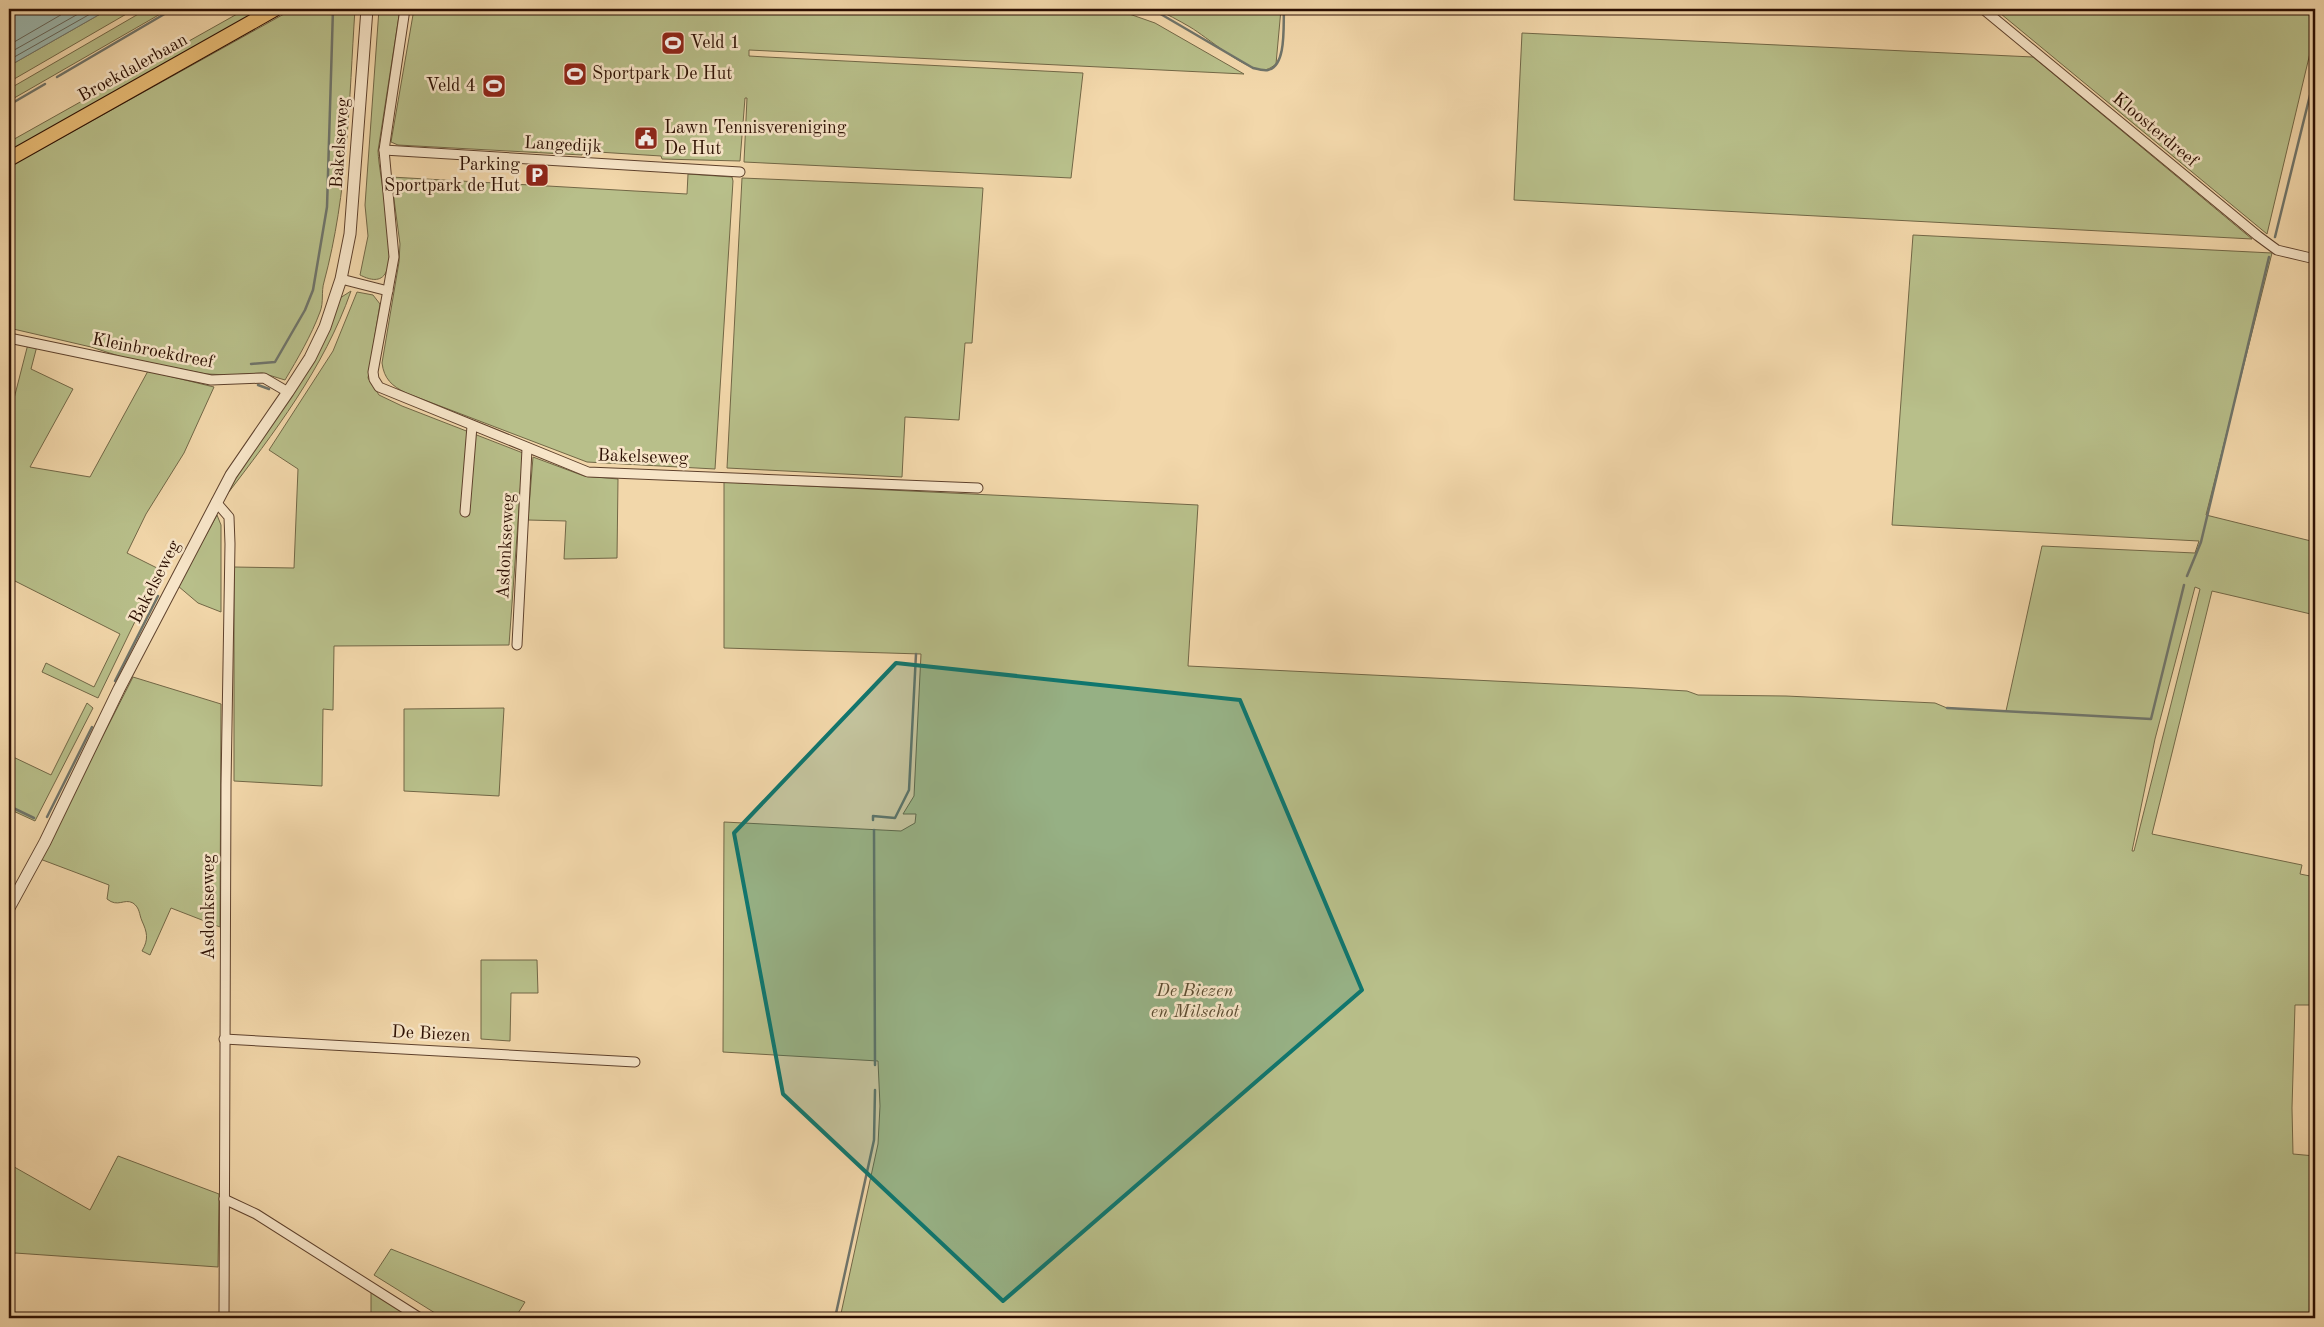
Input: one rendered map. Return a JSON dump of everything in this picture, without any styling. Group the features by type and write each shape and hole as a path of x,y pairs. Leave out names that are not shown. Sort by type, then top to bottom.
{"main road":[{"name":"Broekdalerbaan","path":"9,159 276,9"}],"street":[{"name":"Bakelseweg","path":"9,908 45,842 119,689 216,502 231,475 310,358 325,327 341,279 352,221 367,9"},
{"path":"384,150 404,9"},
{"name":"Kloosterdreef","path":"1983,9 2258,236 2277,250 2315,259"},
{"name":"Bakelseweg","path":"384,150 394,248 373,372 377,384 385,392 588,472 978,488"},
{"name":"Langedijk","path":"384,150 740,172"},
{"path":"341,279 388,291"},
{"name":"Kleinbroekdreef","path":"9,338 211,380 264,378 288,392"},
{"path":"465,512 472,426"},
{"name":"Asdonkseweg","path":"517,645 527,449"},
{"name":"Asdonkseweg","path":"216,502 230,520 224,1039 224,1318"},
{"name":"De Biezen","path":"224,1039 635,1062"},
{"path":"224,1199 256,1214 420,1318"}],"highlighted area":[{"path":"896,663 1240,700 1362,990 1003,1301 783,1094 734,833"}],"green space":[{"path":"109,9 135,9 9,82 9,66"},
{"path":"147,9 169,9 9,101 9,89"},
{"path":"246,9 265,9 9,151 9,142"},
{"path":"293,9 355,9 343,181 332,248 323,286 321,308 308,338 285,380 262,373 206,374 125,358 91,347 9,328 9,167"},
{"path":"379,9 400,9 378,151 390,251 385,274 380,279 373,279 360,275 368,236 365,205"},
{"path":"414,9 1115,9 1155,23 1244,74 749,50 749,56 1083,73 1071,178 744,162 747,98 745,98 740,161 662,159 661,156 582,151 582,155 398,145 391,142"},
{"path":"1155,9 1281,9 1276,64 1263,70 1246,64 1225,52 1190,27"},
{"path":"1995,9 2315,9 2315,32 2267,234"},
{"path":"1522,33 2033,57 2252,239 1514,200"},
{"path":"688,174 732,177 733,181 715,469 587,462 406,393 393,385 387,378 382,363 399,262 400,244 391,177 687,194"},
{"path":"742,178 983,188 972,343 965,343 959,420 905,417 902,477 727,468"},
{"name":"De Biezen en Milschot","path":"1913,235 2272,253 2206,515 2315,542 2315,615 2212,591 2152,834 2302,865 2300,874 2315,877 2315,1005 2295,1005 2292,1108 2293,1154 2315,1156 2315,1318 840,1318 878,1144 880,1106 878,1061 723,1052 724,822 901,831 915,823 916,814 903,814 914,796 921,654 724,648 724,482 1198,505 1188,666 1636,688 1687,691 1698,695 1786,696 1935,703 1947,708 2006,711 2042,546 2195,553 2199,541 1892,525","holes":["2195,587 2200,589 2134,851 2132,851 2155,739"]},
{"path":"351,291 327,347 312,373 262,449 225,497 340,298"},
{"path":"357,292 373,295 380,304 368,378 379,395 402,406 523,453 509,645 334,646 333,710 323,709 322,786 234,781 234,567 294,568 298,469 269,450 333,351"},
{"path":"28,344 37,346 31,369 73,389 30,467 90,477 148,371 214,387 184,453 146,514 127,553 165,572 142,607 98,698 42,672 46,663 94,687 120,634 9,578 9,418"},
{"path":"533,457 584,476 618,479 617,558 564,559 566,521 528,520"},
{"path":"217,515 221,525 221,612 198,603 178,586"},
{"path":"133,677 221,704 220,927 171,908 150,955 142,951 146,943 146,932 138,909 133,903 111,902 107,899 109,885 40,859"},
{"path":"87,703 93,708 35,821 9,809 9,755 51,775"},
{"path":"504,708 499,796 404,791 404,709"},
{"path":"481,960 537,960 538,993 511,993 510,1041 481,1039"},
{"path":"118,1156 219,1194 218,1267 15,1253 9,1264 9,1164 90,1210"},
{"path":"391,1249 525,1302 515,1318 443,1318 374,1275"},
{"path":"371,1289 419,1318 371,1318"}],"water":[{"path":"9,9 109,9 9,66"}],"waterway":[{"path":"57,77 173,9"},
{"path":"251,364 275,362 305,310 313,290 327,207 333,9"},
{"path":"1152,9 1253,68 1265,70 1274,67 1281,53 1284,34 1284,9"},
{"path":"2275,237 2315,75"},
{"path":"9,105 45,84"},
{"path":"2187,576 2201,542 2269,257"},
{"path":"258,385 269,389"},
{"path":"1947,708 2151,719 2184,585"},
{"path":"115,681 158,596"},
{"path":"873,820 873,816 895,818 909,790 916,654"},
{"path":"47,817 92,727"},
{"path":"9,806 34,818"},
{"path":"874,830 875,1065"},
{"path":"835,1318 874,1140 875,1090"}],"place":[{"name":"Veld 1","path":"673,43"},
{"name":"Sportpark De Hut","path":"575,74"},
{"name":"Veld 4","path":"494,86"},
{"name":"Lawn Tennisvereniging De Hut","path":"646,138"},
{"name":"Parking Sportpark de Hut","path":"537,175"}]}
